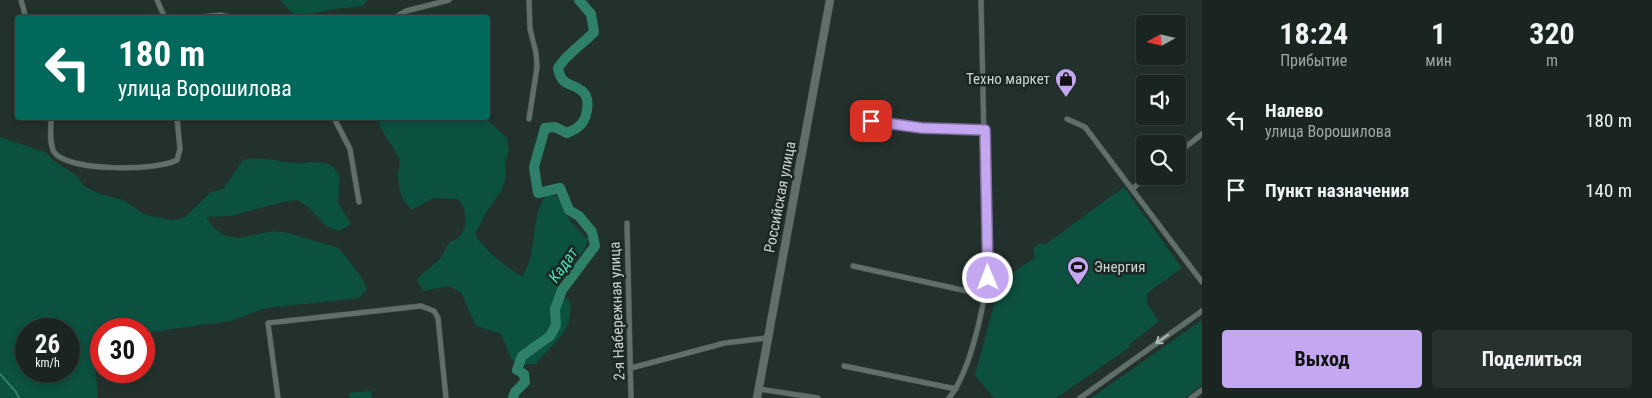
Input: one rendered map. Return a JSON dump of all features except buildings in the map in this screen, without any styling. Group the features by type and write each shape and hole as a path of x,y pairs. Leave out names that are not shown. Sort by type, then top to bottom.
{"street":[{"path":"20,0 25,15"},
{"path":"157,0 163,15"},
{"path":"399,15 406,11 449,0"},
{"path":"529,0 530,29 536,53 537,67 529,119"},
{"name":"Российская улица","path":"757,398 830,0"},
{"path":"949,398 964,374 988,278 981,0"},
{"path":"1068,119 1085,126 1202,282"},
{"path":"51,120 55,153 66,160 100,167 168,164 177,160 180,149 177,120"},
{"path":"335,120 350,149 359,202"},
{"path":"871,121 922,128 985,130"},
{"path":"1186,146 1202,134"},
{"path":"1132,189 1137,185"},
{"name":"2-я Набережная улица","path":"627,223 632,398"},
{"path":"853,266 985,295"},
{"path":"278,398 268,323 412,306 430,308 438,318 446,398"},
{"path":"1080,398 1202,311"},
{"path":"631,368 725,344 767,338"},
{"path":"844,366 956,389"},
{"path":"759,389 818,398"},
{"path":"1192,398 1202,390"}],"green space":[{"path":"280,0 368,0 362,6 294,15"},
{"path":"378,120 487,120 507,138 509,150 505,163 506,176 502,190 487,211 475,234 489,252 516,273 522,276 531,256 538,213 541,203 547,194 558,197 571,222 588,240 580,255 565,272 559,285 558,294 569,300 571,311 566,328 536,364 523,365 512,360 501,334 476,326 461,292 448,286 423,291 417,280 439,259 447,245 460,236 465,227 465,212 458,199 433,198 412,210 403,198 400,190 398,175 399,159"},
{"path":"0,137 45,152 54,161 76,175 84,186 98,193 123,200 146,215 171,220 184,218 211,192 223,189 243,160 262,159 294,163 314,162 324,163 333,167 340,176 338,203 351,224 340,231 327,227 308,207 297,200 231,216 206,217 214,228 225,236 238,238 274,231 288,233 339,248 362,278 367,289 359,298 267,308 230,321 155,331 155,318 90,318 90,383 97,383 98,398 0,398"},
{"name":"Энергия","path":"1124,187 1182,268 1147,293 1147,304 1159,321 1129,345 1130,347 1056,398 994,398 975,375 1001,280 1035,258 1033,249 1040,243 1046,244"},
{"path":"1202,320 1202,385 1184,398 1091,398"},
{"path":"371,391 372,398 350,398 349,393"}],"waterway":[{"name":"Кадат","path":"513,398 515,392 525,382 524,374 517,370 522,356 550,336 556,325 555,309 562,290 595,246 592,232 579,216 569,210 560,188 538,193 534,167 545,128 555,127 567,133 576,129 586,115 588,104 585,95 578,88 564,81 558,68 594,32 591,14 579,0"},
{"path":"0,374 19,398"}],"place":[{"name":"Техно маркет","path":"1066,98"},
{"name":"Энергия","path":"1078,286"}],"route":[{"path":"871,121 922,128 985,130 988,278"}]}
